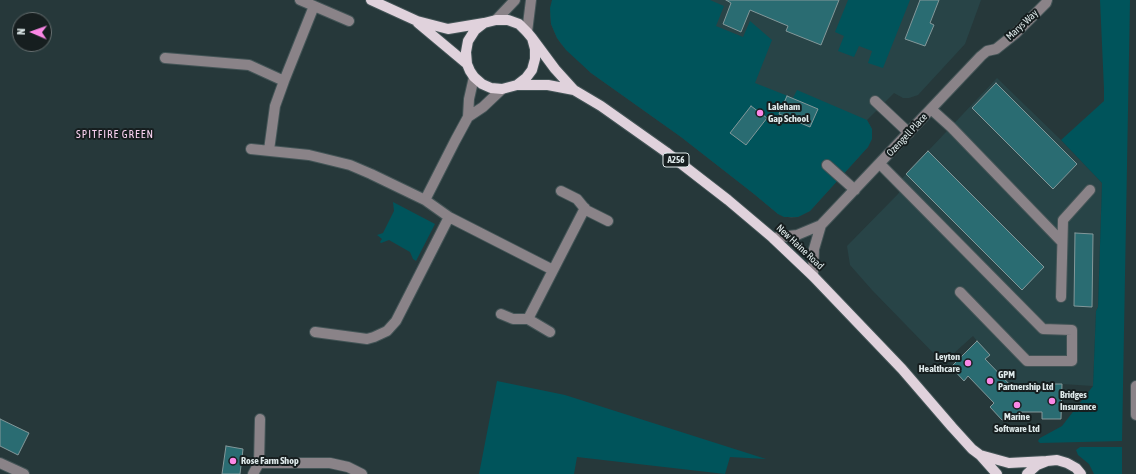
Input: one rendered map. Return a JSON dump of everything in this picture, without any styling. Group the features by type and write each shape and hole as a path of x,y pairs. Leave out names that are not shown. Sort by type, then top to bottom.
{"main road":[{"name":"New Haine Road","path":"371,0 417,21 448,29 496,20 508,20 519,24 530,35 555,69 574,90 601,106 666,152 728,200 773,238 853,315 996,474"},
{"name":"New Haine Road","path":"417,21 467,64 474,77"},
{"name":"New Haine Road","path":"467,64 466,52 468,40 475,30 484,23"},
{"name":"New Haine Road","path":"517,85 526,78 532,70 535,59 535,49 530,35"},
{"path":"474,77 487,86 502,89"},
{"name":"New Haine Road","path":"502,89 517,85 548,85 574,90"},
{"name":"New Haine Road","path":"980,455 1009,463 1057,460 1076,468 1081,474"},
{"path":"1027,474 1037,465 1047,461"}],"street":[{"path":"300,0 349,21"},
{"path":"496,20 515,0"},
{"path":"530,35 531,0"},
{"name":"Marys Way","path":"996,49 1016,33 1046,3 1047,0"},
{"path":"269,150 275,106 314,6"},
{"name":"Ozengell Place","path":"773,238 797,234 821,225 981,56 987,51 996,49"},
{"path":"165,58 249,65 284,81"},
{"path":"425,200 468,117 469,99 474,77"},
{"path":"468,117 483,107 502,89"},
{"path":"878,104 909,133"},
{"path":"931,109 951,127 1062,242"},
{"path":"251,148 309,155 350,165 425,200 449,217 553,270"},
{"path":"880,164 1043,329 1072,330 1072,361 1027,361 960,292"},
{"path":"827,165 855,190"},
{"path":"1062,297 1063,220 1090,190"},
{"path":"562,191 577,199 585,208 608,221"},
{"path":"528,320 585,208"},
{"path":"315,332 367,338 374,337 387,331 396,321 449,217"},
{"name":"Ozengell Place","path":"813,276 814,249 821,225"},
{"path":"501,314 513,319 528,320 550,332"},
{"path":"1136,386 1136,416"},
{"path":"253,474 259,463 260,419"},
{"path":"0,463 24,474"},
{"path":"259,463 330,463 348,467 362,474"}],"shaded area":[{"name":"Laleham Gap School","path":"552,0 981,0 965,44 918,95 903,98 894,93 867,120 872,129 868,147 810,211 798,217 791,218 778,214 681,137 591,73 561,44 557,38 551,24 550,16"},
{"name":"Laleham Gap School","path":"552,0 710,0 724,6 716,26 743,37 750,21 772,40 755,83 793,98 797,90 867,120 872,129 872,139 868,147 810,211 798,217 784,217 778,214 681,137 591,73 566,50 557,38 551,24 550,8"},
{"path":"848,0 910,0 883,68 868,63 872,51 859,46 854,57 838,51 844,36 835,32"},
{"path":"1100,0 1130,0 1122,441 1040,443 1038,441 1040,438 1062,426 1093,386 1096,311 1098,307 1102,183 1061,140 1104,101"},
{"path":"997,78 1061,140 1102,183 1098,307 1096,311 1093,386 1062,384 1061,419 1042,419 1042,412 1019,412 1019,420 1002,420 990,407 994,403 969,376 964,381 951,367 977,341 973,336 943,363 872,290 850,265 847,246 898,194 900,191 895,186"},
{"path":"393,202 435,224 416,261 413,259 410,252 389,240 381,243 380,242 382,239 377,235 383,233 394,211"},
{"path":"497,381 565,395 766,459 730,457 725,474 577,457 574,474 479,474"},
{"path":"1080,447 1122,447 1122,474 1094,474 1089,464 1078,455 1076,450"}],"building":[{"path":"726,0 839,0 821,45 786,31 788,26 750,10 741,32 723,24 731,3"},
{"path":"920,0 939,0 930,23 934,25 925,46 905,39"},
{"path":"996,83 1077,164 1053,189 972,108"},
{"path":"787,96 818,109 810,127 779,114"},
{"path":"751,106 767,118 746,145 730,133"},
{"path":"928,151 1044,267 1022,290 906,174"},
{"path":"1075,233 1093,234 1092,307 1074,306"},
{"path":"977,341 990,355 985,359 1015,390 1043,390 1043,384 1062,384 1061,419 1042,419 1042,412 1019,412 1019,420 1002,420 990,407 994,403 968,376 964,381 951,367"},
{"path":"0,419 29,433 18,455 0,446"},
{"name":"Rose Farm Shop","path":"226,446 243,449 240,474 222,474"}],"place":[{"name":"Laleham Gap School","path":"760,113"},
{"name":"Leyton Healthcare","path":"968,363"},
{"name":"GPM Partnership Ltd","path":"990,381"},
{"name":"Bridges Insurance","path":"1052,401"},
{"name":"Marine Software Ltd","path":"1017,405"},
{"name":"Rose Farm Shop","path":"233,461"}],"district":[{"name":"SPITFIRE GREEN","path":"115,135"}]}
